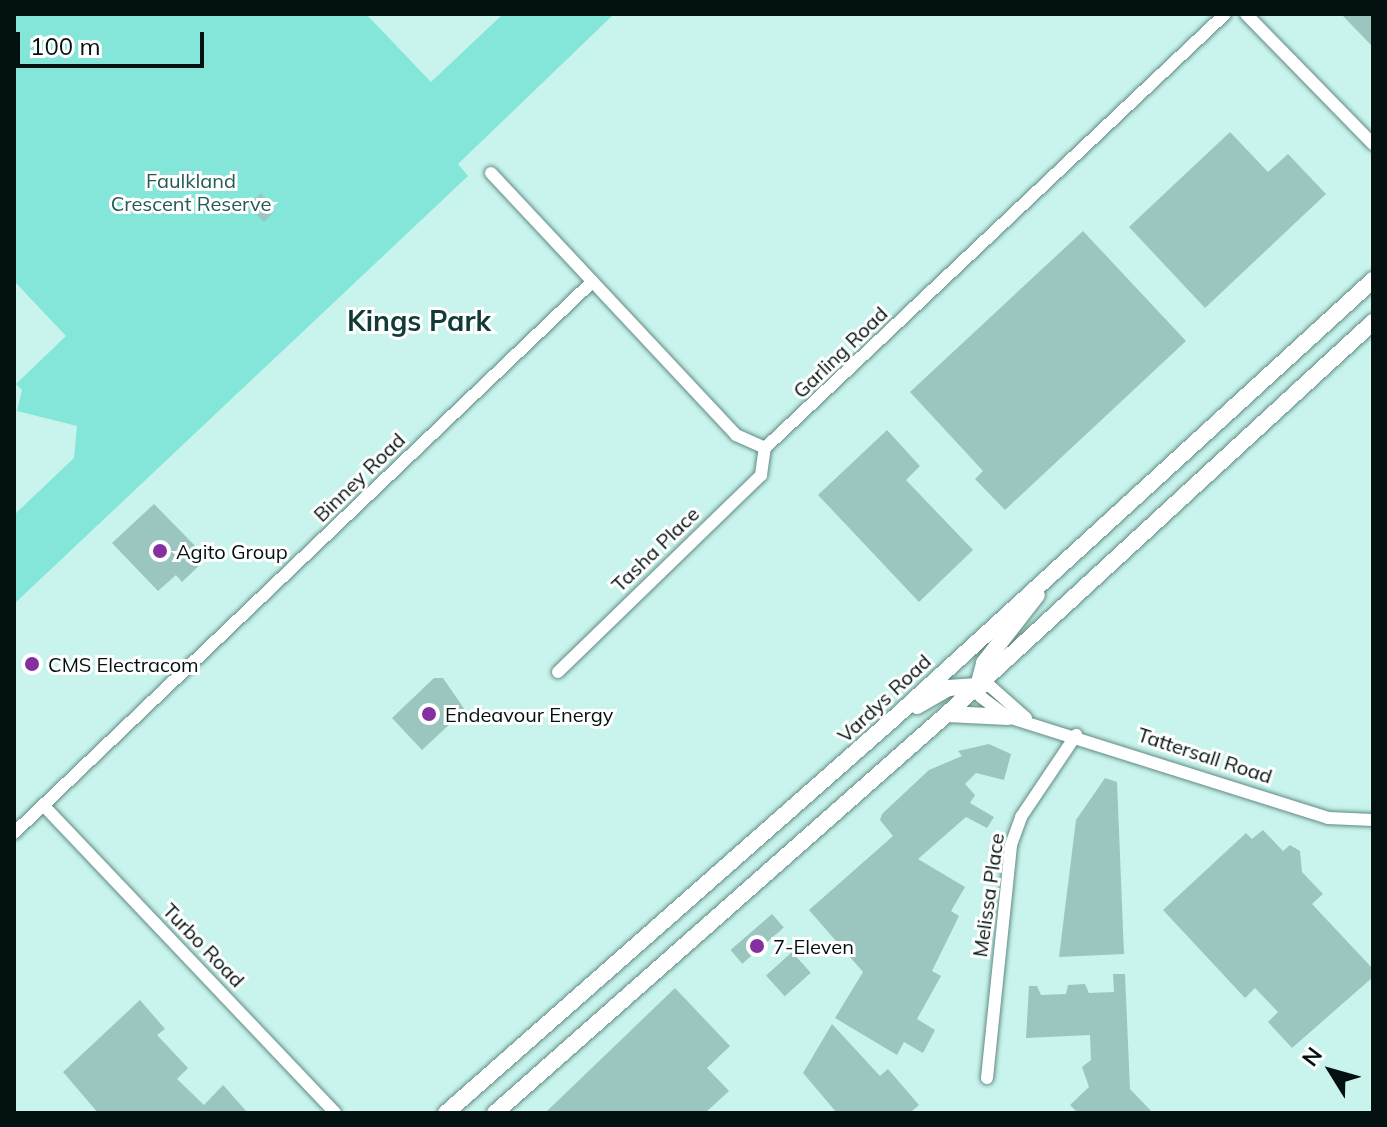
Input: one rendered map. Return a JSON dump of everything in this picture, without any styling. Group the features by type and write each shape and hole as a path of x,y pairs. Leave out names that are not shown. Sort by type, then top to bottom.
{"main road":[{"name":"Vardys Road","path":"1343,307 1373,271"},
{"name":"Vardys Road","path":"446,1113 892,720 1373,280"},
{"path":"495,1113 947,714 1373,322"},
{"path":"978,686 984,663 1069,556"},
{"path":"892,720 948,688 978,686"},
{"path":"947,714 1008,717"}],"street":[{"name":"Garling Road","path":"765,448 1225,14"},
{"path":"1246,14 1373,144"},
{"path":"491,173 736,435 765,448"},
{"name":"Binney Road","path":"14,833 592,282"},
{"name":"Tasha Place","path":"558,672 761,475 765,448"},
{"path":"978,686 981,697 1008,717"},
{"name":"Tattersall Road","path":"978,686 990,686 1026,718"},
{"name":"Tattersall Road","path":"1008,717 1026,718 1328,818 1373,820"},
{"name":"Melissa Place","path":"987,1078 1011,845 1021,817 1076,735"},
{"name":"Turbo Road","path":"44,806 335,1113"}],"green space":[{"name":"Faulkland Crescent Reserve","path":"14,14 366,14 431,82 503,14 614,14 458,164 468,176 14,604 14,515 74,458 77,426 17,411 22,390 16,384 66,336 14,281"}],"building":[{"path":"1341,14 1373,14 1373,47"},
{"path":"1230,132 1268,172 1288,154 1326,194 1205,308 1129,227"},
{"path":"261,193 275,211 264,222 248,206"},
{"path":"1083,231 1186,341 1005,510 975,479 983,471 910,392"},
{"path":"887,430 920,466 906,480 973,550 919,602 818,495"},
{"name":"Agito Group","path":"154,504 207,558 182,582 176,575 158,591 112,543"},
{"name":"Endeavour Energy","path":"434,678 443,678 465,710 422,750 392,718"},
{"path":"989,744 1011,754 1004,780 976,773 965,784 975,795 970,803 994,817 987,828 966,817 918,859 965,887 951,911 959,916 932,971 941,976 917,1019 935,1030 923,1053 904,1042 897,1055 835,1018 863,972 809,910 893,836 880,820 882,814 929,770 962,756 958,751"},
{"path":"1105,778 1117,782 1124,954 1059,957 1076,820"},
{"path":"1263,830 1283,851 1290,845 1300,851 1302,872 1323,894 1312,904 1373,969 1373,977 1292,1048 1268,1022 1278,1012 1255,988 1245,998 1163,910 1246,833 1252,839"},
{"path":"772,914 784,928 742,964 730,950"},
{"path":"792,952 811,973 785,996 766,975"},
{"path":"1113,974 1125,974 1130,1089 1153,1113 1078,1113 1070,1105 1089,1087 1082,1067 1091,1060 1090,1035 1026,1038 1029,986 1037,986 1041,995 1066,994 1068,985 1085,984 1089,993 1114,992"},
{"path":"675,988 730,1046 707,1068 729,1091 705,1113 545,1113"},
{"path":"140,1000 165,1029 157,1035 188,1068 177,1079 204,1105 223,1085 248,1113 98,1113 63,1072"},
{"path":"832,1024 880,1076 888,1069 919,1105 910,1113 837,1113 803,1073"}],"place":[{"name":"Agito Group","path":"160,551"},
{"name":"CMS Electracom","path":"32,664"},
{"name":"Endeavour Energy","path":"429,714"},
{"name":"7-Eleven","path":"757,946"}],"district":[{"name":"Kings Park","path":"419,321"}]}
